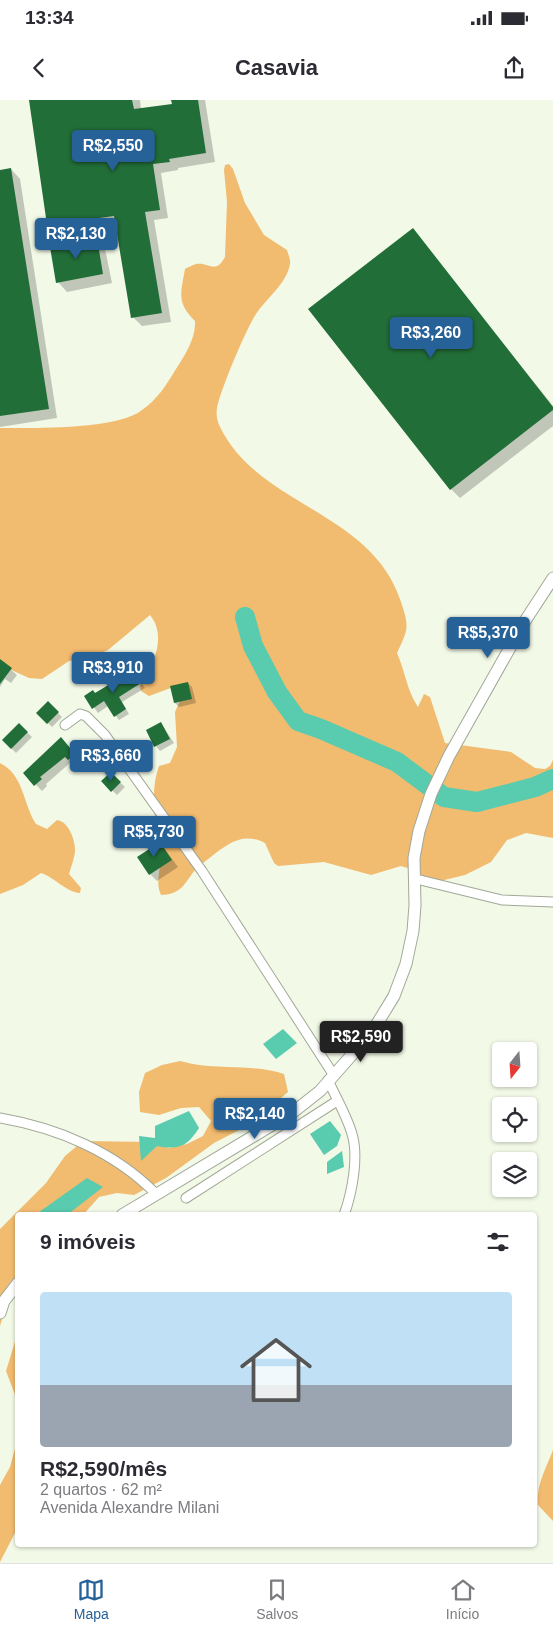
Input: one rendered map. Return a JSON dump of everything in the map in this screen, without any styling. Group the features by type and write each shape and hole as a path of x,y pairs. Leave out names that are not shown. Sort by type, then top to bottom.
{"street":[{"path":"127,1212 292,1113 320,1091 372,1032 394,996 406,964 413,931 416,879 414,858 419,831 430,794 449,756 525,621 553,578"},
{"path":"65,725 80,714 86,716 105,735 202,871 331,1077 338,1101 353,1135 354,1169 350,1198 345,1212"},
{"path":"416,879 502,900 553,902"},
{"path":"186,1198 338,1101"},
{"path":"0,1118 61,1133 136,1173 156,1194"},
{"path":"0,1313 4,1301 15,1287"}],"shaded area":[{"path":"229,164 233,169 245,203 264,235 287,250 290,262 285,278 256,314 234,360 217,408 217,418 220,427 238,454 261,475 341,528 366,548 386,572 401,602 405,616 406,631 397,653 409,688 418,707 424,694 430,697 445,743 511,752 535,768 545,769 550,766 553,760 553,838 526,833 507,840 491,862 465,875 440,881 425,878 411,869 401,866 371,875 324,862 278,866 274,863 265,843 257,840 243,839 230,843 202,864 179,890 161,895 158,886 160,858 154,789 159,766 170,763 177,747 175,712 183,694 176,686 149,696 141,691 140,686 150,669 157,650 158,632 150,615 108,650 94,656 69,661 42,679 29,678 7,668 0,667 0,428 74,426 114,421 130,417 142,410 157,397 183,358 194,334 195,321 182,303 181,297 185,269 196,264 215,267 225,257 227,202 224,170 225,165"},
{"path":"0,763 8,768 19,782 36,824 47,829 57,820 68,827 74,841 75,850 69,874 81,888 80,893 70,890 41,873 23,885 0,894"},
{"path":"180,1061 206,1066 271,1071 284,1074 288,1092 274,1104 258,1113 247,1126 214,1143 166,1178 134,1195 117,1193 99,1197 86,1212 17,1212 46,1183 65,1156 83,1141 150,1142 169,1148 187,1144 203,1136 211,1121 199,1107 181,1108 159,1115 140,1112 139,1092 145,1073 162,1065"},
{"path":"15,1214 15,1278 0,1326 0,1229"},
{"path":"15,1342 15,1395 6,1371"},
{"path":"15,1448 15,1533 0,1562 0,1485 10,1467"},
{"path":"553,1450 553,1521 538,1505 538,1497 542,1477"}],"water":[{"path":"283,1029 297,1043 276,1059 263,1044"},
{"path":"189,1111 199,1128 195,1134 181,1146 171,1148 157,1146 141,1161 139,1136 155,1138 155,1126"},
{"path":"330,1121 341,1135 337,1146 324,1155 310,1134"},
{"path":"342,1151 344,1167 327,1174 327,1162"},
{"path":"87,1178 103,1187 71,1212 39,1212"}],"building":[{"path":"29,100 132,100 134,109 172,104 171,100 198,100 206,153 169,159 170,162 153,164 160,210 145,212 162,313 131,318 114,216 47,225"},
{"path":"11,168 49,409 0,416 0,170"},
{"path":"413,228 553,407 553,410 450,490 308,309"},
{"path":"97,238 103,274 56,283 50,247"},
{"path":"0,659 12,668 0,684"},
{"path":"134,672 141,683 119,697 126,709 114,717 104,701 92,709 84,696 93,690 95,693 110,684 111,686"},
{"path":"188,682 192,699 174,703 170,686"},
{"path":"48,701 59,712 47,724 36,713"},
{"path":"161,722 170,739 154,747 146,730"},
{"path":"19,723 28,732 11,749 2,740"},
{"path":"61,737 75,754 68,760 65,757 40,777 42,779 34,786 23,773"},
{"path":"111,772 121,782 111,792 101,781"},
{"path":"160,842 172,860 149,875 137,857"}],"waterway":[{"path":"245,617 253,646 277,692 298,721 397,762 444,797 477,802 535,787 553,779"}]}
